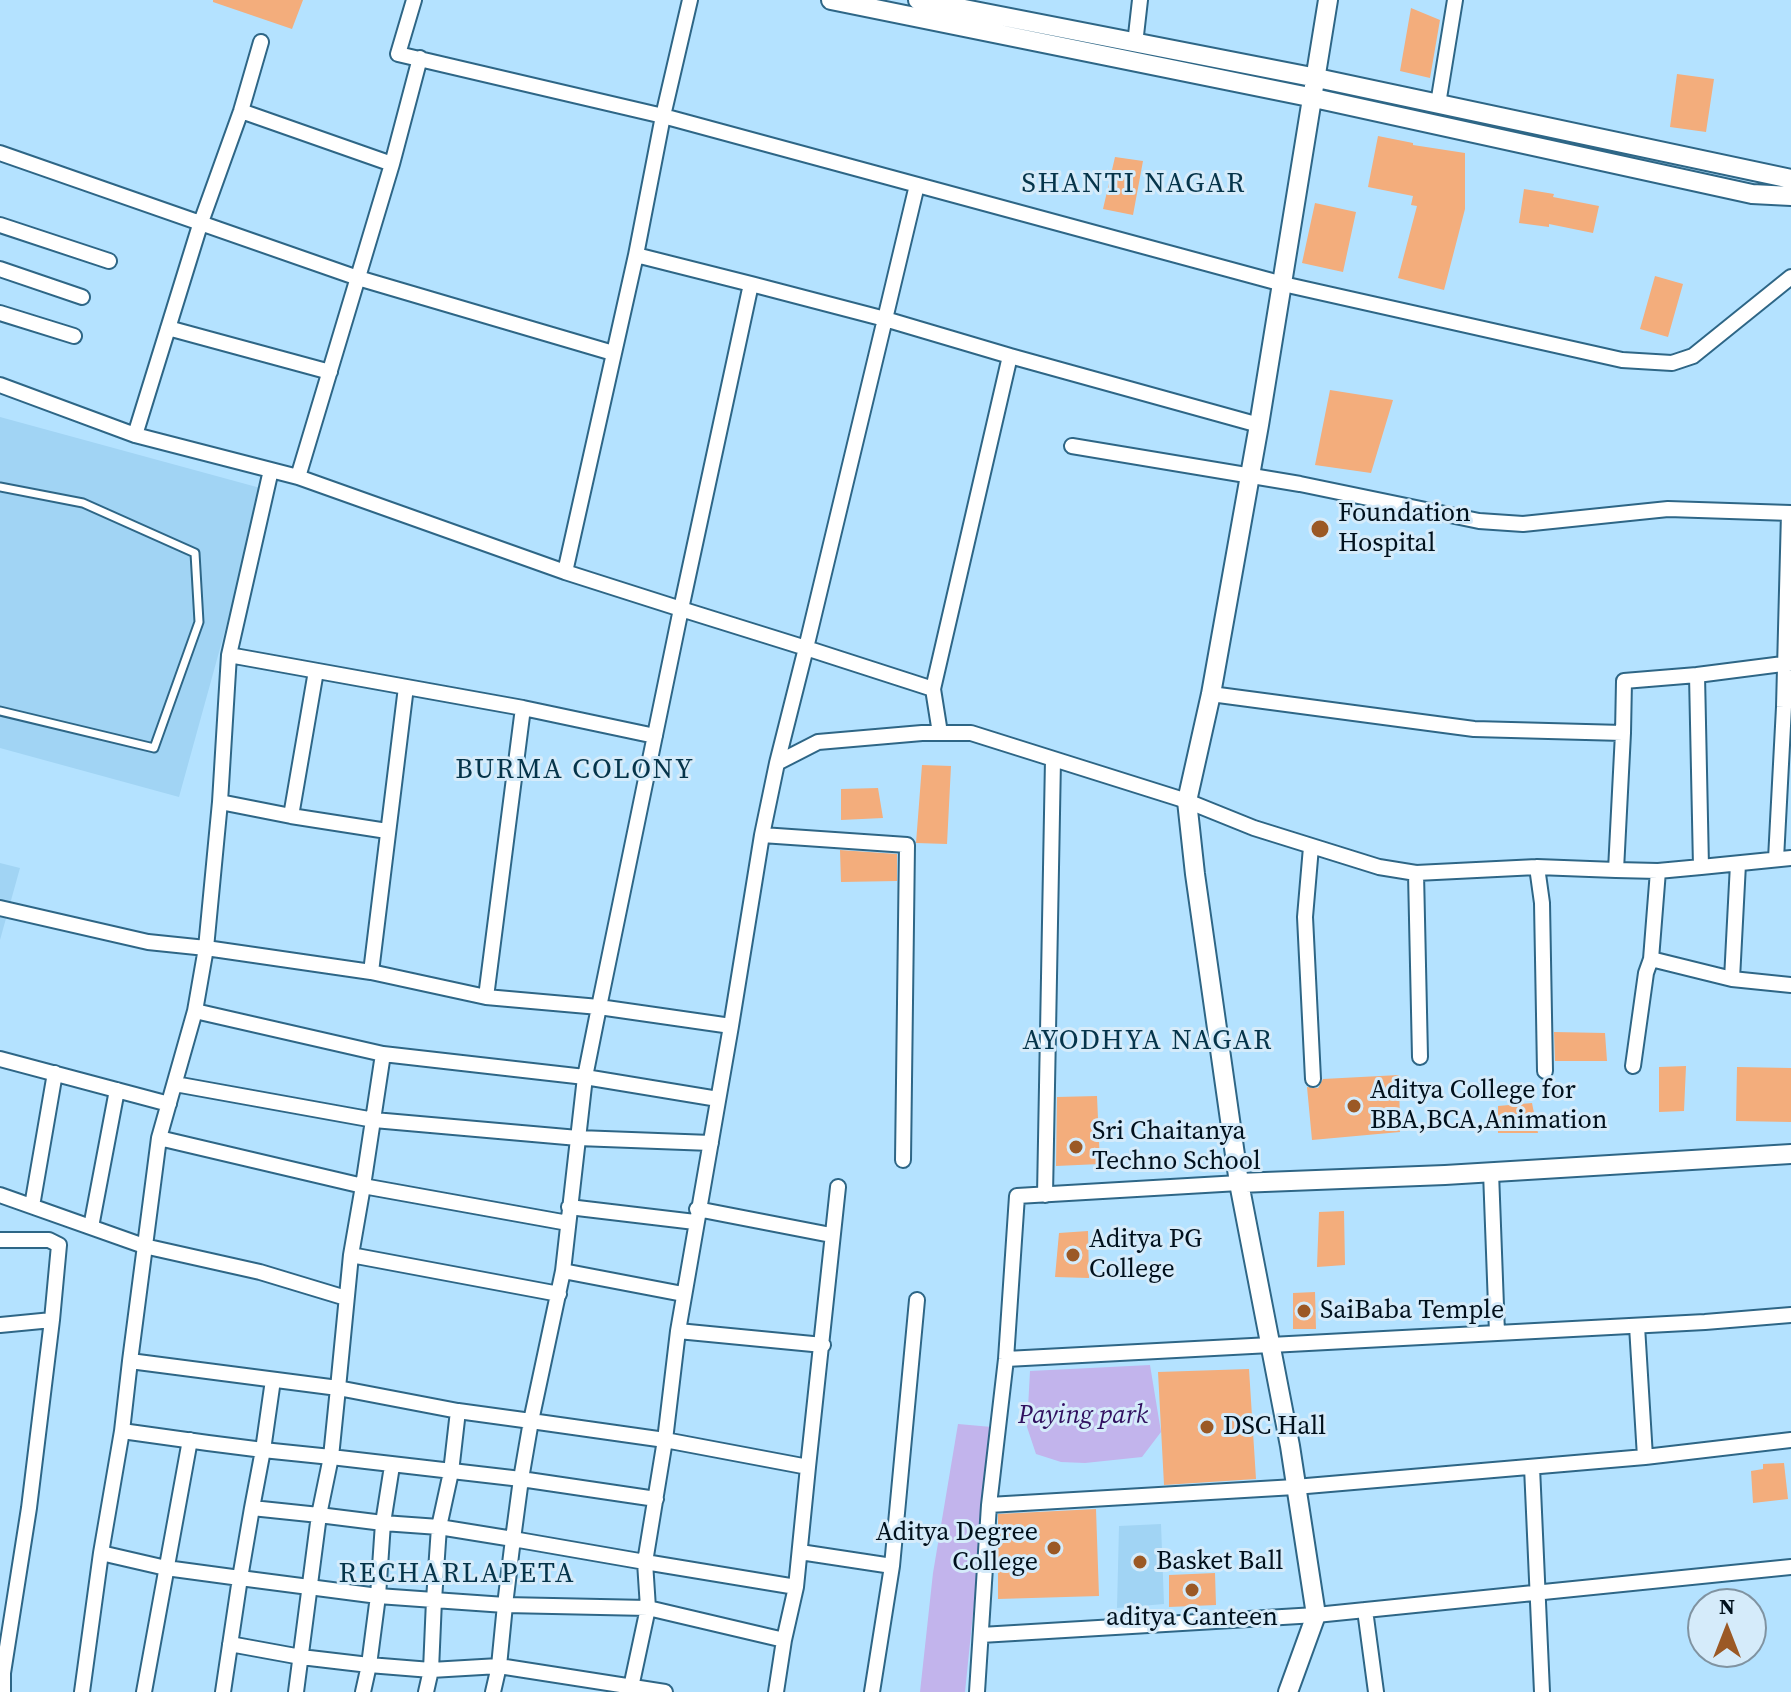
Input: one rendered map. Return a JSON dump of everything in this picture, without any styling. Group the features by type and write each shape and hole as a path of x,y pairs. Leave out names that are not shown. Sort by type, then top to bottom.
{"street":[{"path":"414,0 398,54 663,116 1283,284 1648,364 1672,363 1693,356 1791,277"},
{"path":"565,572 690,0"},
{"path":"831,0 1314,98 1752,194 1791,196"},
{"path":"918,0 1317,78 1791,179"},
{"path":"1135,44 1140,0"},
{"path":"1288,1692 1316,1615 1239,1183 1187,801 1211,694 1259,425 1328,0"},
{"path":"1438,104 1455,0"},
{"path":"135,435 261,42"},
{"path":"298,477 392,164 420,58"},
{"path":"241,111 392,164"},
{"path":"0,153 358,278 613,353"},
{"path":"630,1689 648,1608 645,1562 665,1440 683,1294 762,835 917,185"},
{"path":"0,225 109,261"},
{"path":"636,255 885,319 1259,425"},
{"path":"0,269 82,297"},
{"path":"493,1692 499,1666 521,1479 563,1271 585,1077 751,284"},
{"path":"0,313 74,336"},
{"path":"168,328 330,372"},
{"path":"940,733 933,689 1010,356"},
{"path":"0,385 135,435 298,477 565,572 933,689"},
{"path":"777,763 818,742 971,733 1187,801 1311,847 1379,867 1416,873 1537,867 1658,871 1784,859 1790,513 1668,509 1523,524 1479,521 1250,475 1072,446"},
{"path":"82,1692 122,1431 159,1138 195,1011 206,948 220,802 229,655 271,470"},
{"path":"229,655 523,708 655,736"},
{"path":"1616,870 1624,681 1788,663"},
{"path":"291,816 316,671"},
{"path":"1697,675 1701,867"},
{"path":"371,972 406,687"},
{"path":"1211,694 1474,729 1623,733"},
{"path":"486,997 523,708"},
{"path":"1045,1195 1053,759"},
{"path":"220,802 387,831"},
{"path":"762,835 907,845 903,1160"},
{"path":"1311,847 1305,917 1313,1079"},
{"path":"1732,979 1738,864"},
{"path":"1537,867 1542,903 1545,1071"},
{"path":"1633,1066 1646,973 1651,959 1658,871"},
{"path":"1416,873 1420,1057"},
{"path":"0,908 148,942 371,972 486,997 599,1007 731,1026"},
{"path":"1651,959 1732,979 1791,985"},
{"path":"195,1011 383,1054 585,1077 718,1099"},
{"path":"296,1692 319,1515 331,1457 351,1255 383,1054"},
{"path":"0,1059 169,1104"},
{"path":"32,1206 55,1073"},
{"path":"175,1084 374,1120 578,1138 711,1143"},
{"path":"91,1227 117,1090"},
{"path":"159,1138 363,1186 568,1223"},
{"path":"977,1692 989,1505 1006,1359 1017,1196 1791,1154"},
{"path":"1491,1172 1497,1333"},
{"path":"776,1692 796,1587 838,1187"},
{"path":"0,1195 144,1246 260,1272 346,1298"},
{"path":"569,1207 696,1216 831,1235"},
{"path":"0,1240 49,1240 59,1245 29,1508 3,1673 3,1692"},
{"path":"351,1255 559,1294"},
{"path":"563,1271 683,1294"},
{"path":"872,1692 892,1566 917,1300"},
{"path":"1006,1359 1791,1315"},
{"path":"0,1325 52,1320"},
{"path":"1637,1326 1645,1457"},
{"path":"678,1331 823,1345"},
{"path":"130,1361 338,1388 458,1411 665,1440 808,1467"},
{"path":"223,1692 273,1380"},
{"path":"426,1692 431,1670 439,1527 451,1472 458,1411"},
{"path":"122,1431 392,1466 521,1479 656,1499"},
{"path":"144,1692 190,1440"},
{"path":"989,1505 1295,1487 1645,1457 1791,1440"},
{"path":"363,1692 378,1596 383,1523 392,1466"},
{"path":"1532,1467 1542,1692"},
{"path":"252,1508 439,1527 796,1587"},
{"path":"800,1552 892,1566"},
{"path":"101,1553 166,1568 378,1596 505,1605 648,1608 784,1640"},
{"path":"981,1635 1316,1615 1791,1567"},
{"path":"1365,1610 1376,1692"},
{"path":"230,1644 369,1665 431,1670 499,1666 630,1689 665,1692"}],"lane":[{"path":"0,487 83,503 195,553 199,622 154,748 0,711"}],"shaded area":[{"path":"0,417 264,489 179,797 0,748"},
{"path":"0,863 20,868 0,940"},
{"name":"Basket Ball","path":"1161,1524 1164,1604 1117,1608 1119,1526"}],"green space":[{"name":"Paying park","path":"1150,1365 1161,1432 1142,1457 1085,1463 1061,1462 1036,1454 1027,1427 1030,1371"},
{"path":"958,1424 992,1427 965,1692 920,1692 933,1573"}],"building":[{"path":"213,0 303,0 292,29"},
{"path":"1411,8 1440,20 1430,78 1400,71"},
{"path":"1677,74 1714,79 1706,132 1670,127"},
{"path":"1378,136 1465,153 1465,209 1444,290 1398,278 1417,206 1411,205 1413,196 1368,187"},
{"path":"1115,157 1143,161 1133,215 1103,209"},
{"path":"1524,189 1599,206 1593,233 1549,224 1549,227 1519,223"},
{"path":"1315,203 1356,212 1343,272 1302,263"},
{"path":"1655,276 1683,284 1668,337 1640,329"},
{"path":"1330,390 1393,400 1371,473 1315,465"},
{"path":"922,765 951,766 947,844 916,843"},
{"path":"878,788 883,818 841,820 841,789"},
{"path":"840,850 897,854 897,881 841,882"},
{"path":"1554,1032 1605,1033 1607,1061 1555,1061"},
{"path":"1686,1066 1684,1111 1659,1112 1659,1067"},
{"path":"1737,1067 1791,1068 1791,1122 1736,1121"},
{"name":"Aditya College for BBA,BCA,Animation","path":"1399,1075 1400,1132 1312,1140 1307,1087 1318,1088 1323,1079"},
{"name":"Sri Chaitanya Techno School","path":"1097,1096 1100,1164 1056,1166 1057,1097"},
{"path":"1532,1103 1538,1133 1498,1133 1498,1106"},
{"path":"1344,1211 1345,1265 1317,1267 1319,1212"},
{"name":"Aditya PG College","path":"1088,1231 1089,1278 1055,1277 1059,1233"},
{"name":"SaiBaba Temple","path":"1315,1292 1316,1329 1293,1329 1293,1293"},
{"name":"DSC Hall","path":"1249,1369 1256,1479 1164,1485 1158,1372"},
{"path":"1784,1463 1788,1499 1753,1503 1751,1471 1763,1469 1763,1464"},
{"path":"1096,1509 1099,1596 998,1599 998,1514"},
{"name":"aditya Canteen","path":"1215,1573 1216,1605 1169,1607 1169,1575"}],"place":[{"name":"Foundation Hospital","path":"1320,529"},
{"name":"Aditya College for BBA,BCA,Animation","path":"1354,1106"},
{"name":"Sri Chaitanya Techno School","path":"1076,1147"},
{"name":"Aditya PG College","path":"1073,1255"},
{"name":"SaiBaba Temple","path":"1304,1311"},
{"name":"DSC Hall","path":"1207,1427"},
{"name":"Aditya Degree College","path":"1054,1548"},
{"name":"Basket Ball","path":"1140,1562"},
{"name":"aditya Canteen","path":"1192,1590"}],"district":[{"name":"SHANTI NAGAR","path":"1134,185"},
{"name":"BURMA COLONY","path":"575,771"},
{"name":"AYODHYA NAGAR","path":"1148,1042"},
{"name":"RECHARLAPETA","path":"457,1575"}]}
